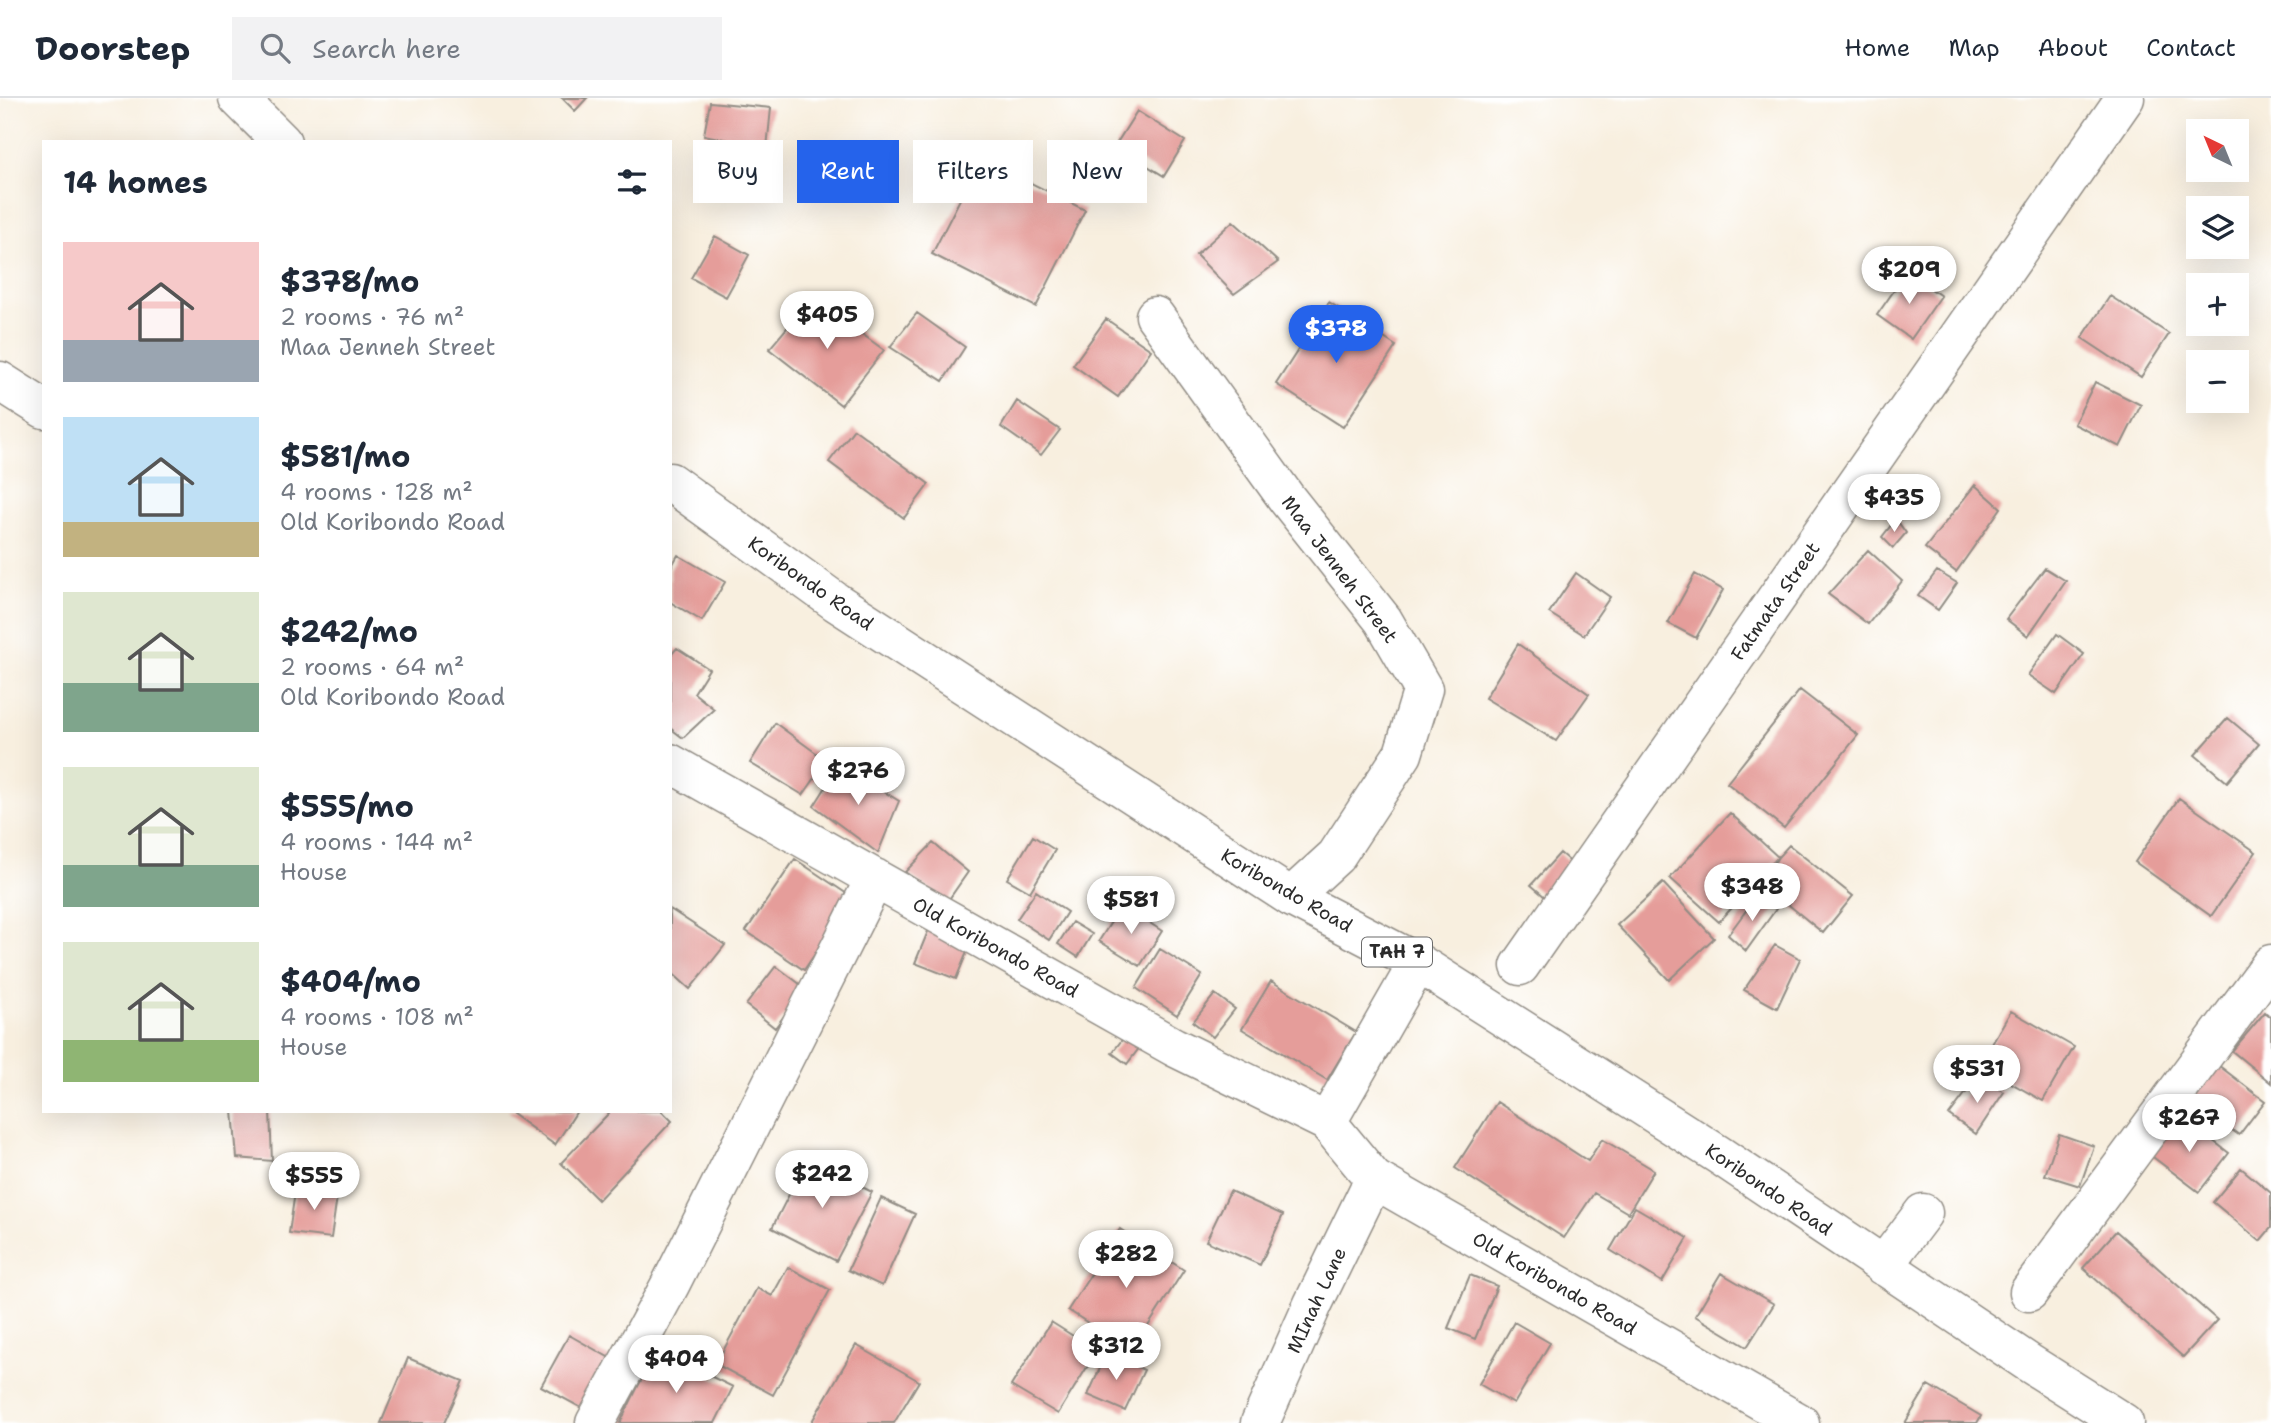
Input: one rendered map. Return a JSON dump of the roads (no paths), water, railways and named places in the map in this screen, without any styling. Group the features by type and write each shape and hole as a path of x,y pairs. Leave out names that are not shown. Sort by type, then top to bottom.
{"main road":[{"path":"238,98 280,140"},
{"name":"Fatmata Street","path":"1520,966 2125,98"},
{"name":"Maa Jenneh Street","path":"1156,316 1287,499 1383,620 1423,690 1403,754 1336,856 1291,897"},
{"path":"0,381 42,408"},
{"name":"Koribondo Road","path":"672,483 836,602 1291,897 1418,963 1718,1155 2029,1363 2124,1423"},
{"name":"Old Koribondo Road","path":"672,764 1174,1047 1327,1122 1374,1179 1800,1423"},
{"path":"595,1423 676,1273 875,878"},
{"path":"1327,1122 1418,963"},
{"path":"2029,1292 2271,964"},
{"name":"MInah Lane","path":"1260,1423 1313,1304 1374,1179"},
{"path":"1883,1266 1923,1213"}]}
